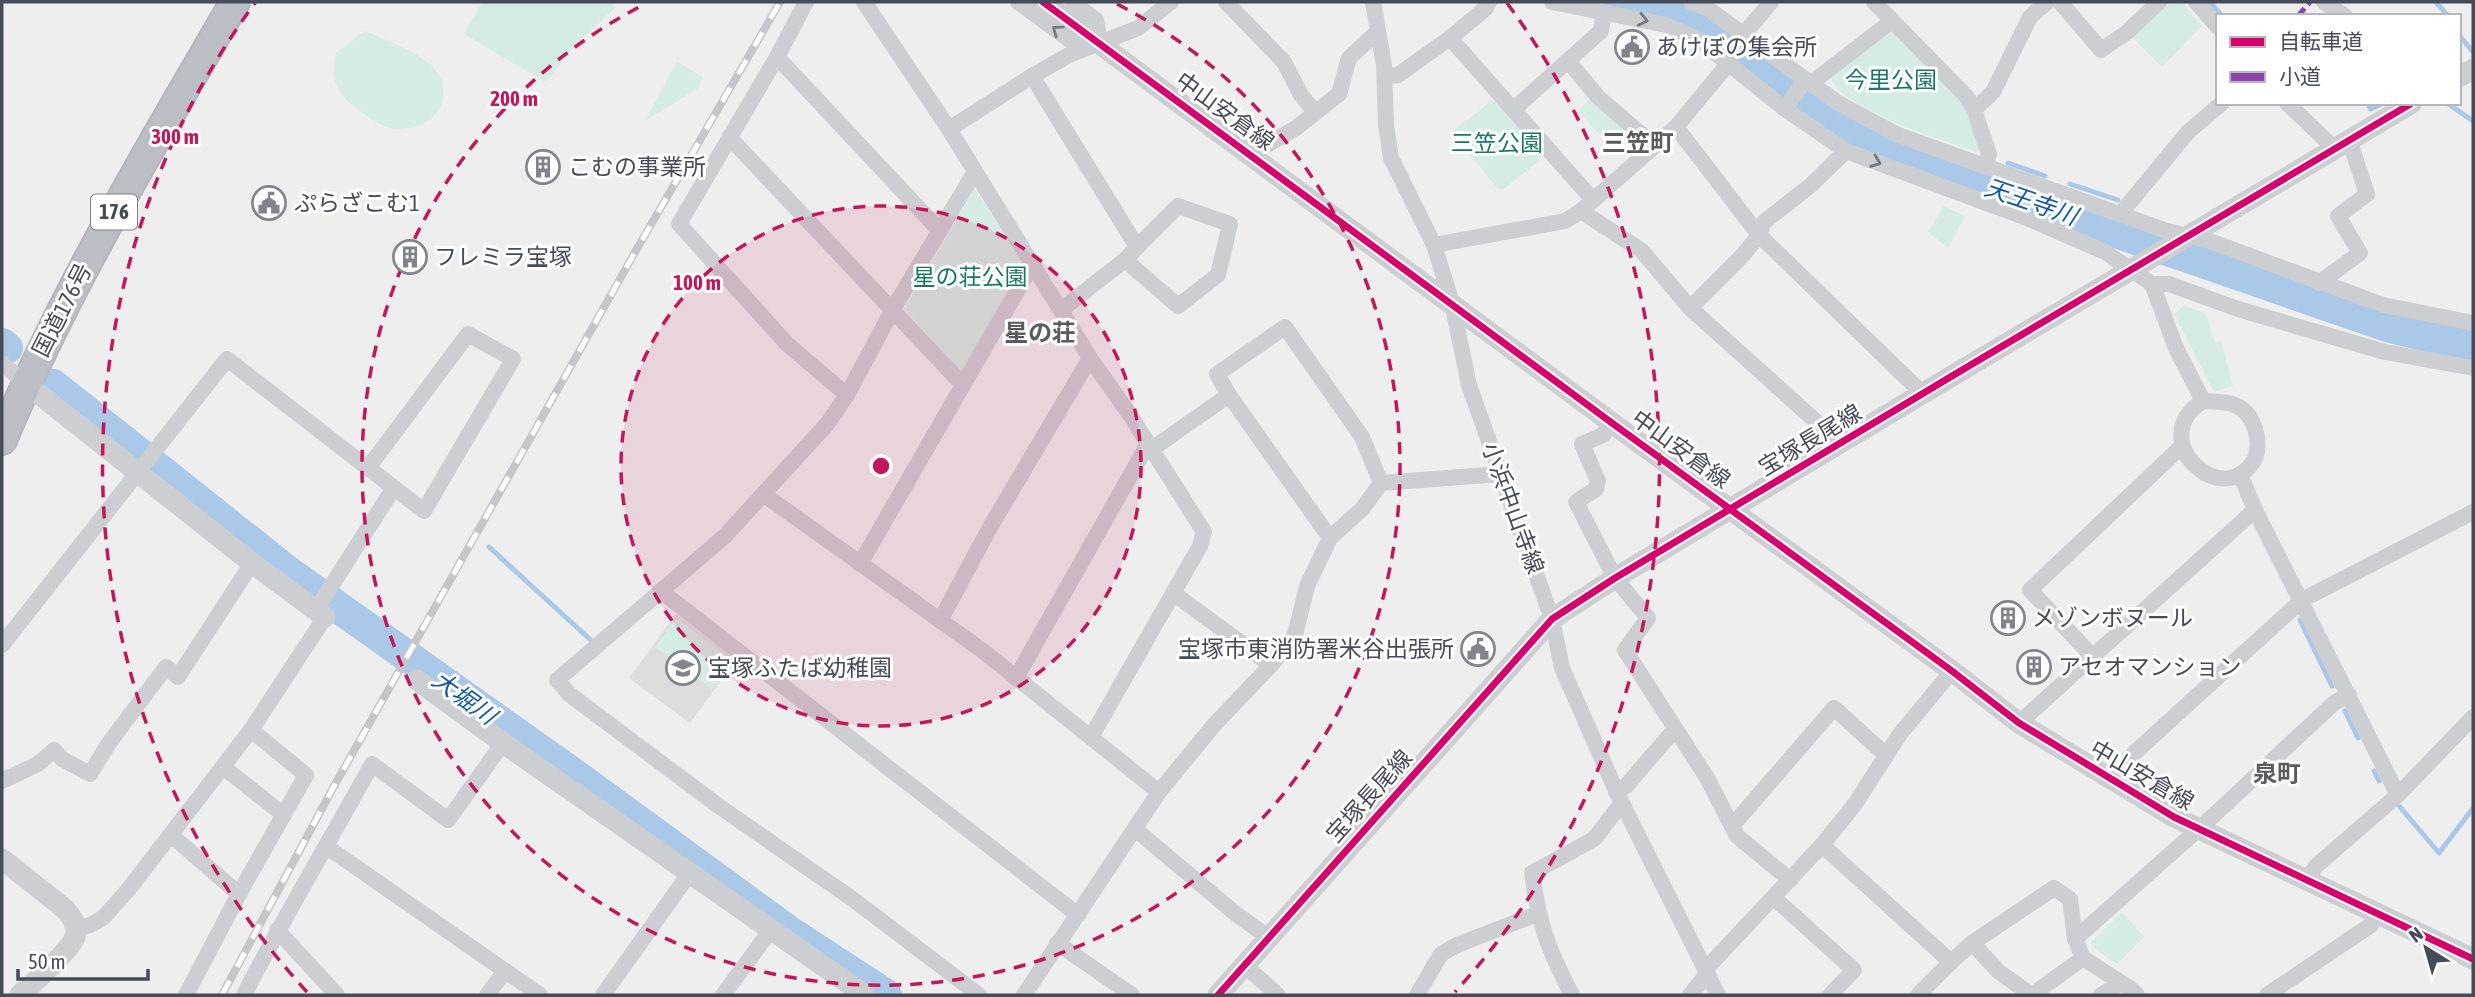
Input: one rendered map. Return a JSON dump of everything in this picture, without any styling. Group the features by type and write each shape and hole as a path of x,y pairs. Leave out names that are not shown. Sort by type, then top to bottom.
{"highway":[{"name":"国道176号","path":"2,440 25,383 90,253 235,2"}],"street":[{"path":"806,2 777,57 679,224 788,344 847,395"},
{"path":"864,2 949,130 1090,358 1203,532 1200,546 1091,737"},
{"path":"1018,2 1074,43 1101,44"},
{"name":"中山安倉線","path":"1043,2 2019,723 2197,829 2473,959"},
{"path":"1072,2 1096,20 1101,44"},
{"path":"949,130 1069,55 1138,28 1171,2"},
{"path":"1226,2 1284,62 1301,95 1315,112"},
{"name":"小浜中山寺線","path":"1373,2 1385,76 1386,125 1391,158 1434,245 1452,303 1469,386 1552,619 1562,668 1619,797 1718,995"},
{"path":"1385,76 1398,75 1450,38 1486,8 1489,2"},
{"path":"1552,2 1613,9 1667,25 1699,40 1846,151 2027,218 2138,266 2152,284 2176,348 2203,401"},
{"path":"1691,2 1707,8 1744,34 1805,83 1898,135 2383,305 2473,323"},
{"path":"1744,34 1771,2"},
{"path":"1874,2 1967,97 1989,154 1984,166"},
{"path":"1974,110 1993,92 2030,16 2047,2"},
{"path":"2060,2 2101,50 2126,33 2159,2"},
{"path":"2196,2 2216,25"},
{"path":"2324,2 2342,14"},
{"path":"1514,109 1601,31 1613,9"},
{"path":"1787,107 1805,83 1892,21"},
{"path":"1251,154 1296,128 1339,94 1349,58 1378,31"},
{"path":"1450,38 1514,109 1587,205 1642,251 1690,308 1841,444"},
{"path":"777,57 940,231"},
{"path":"1568,61 1598,97 1655,146"},
{"path":"1434,245 1565,221 1676,127 1728,64"},
{"path":"1032,76 1137,247"},
{"path":"2120,213 2188,132 2220,105"},
{"path":"2290,105 2342,144 2367,194 2338,216 2360,253 2319,283"},
{"name":"宝塚長尾線","path":"1219,995 1552,619 1615,578 2409,105"},
{"path":"1676,127 1759,234 1923,394"},
{"path":"729,137 963,385"},
{"path":"1690,308 1743,255 1759,234 1764,222 1811,185 1846,151"},
{"path":"974,173 892,309 847,395 828,423 726,536 557,680 569,694 720,807 854,900 979,995"},
{"path":"1061,310 1125,260 1178,206 1230,224 1218,275 1178,306 1125,260"},
{"path":"860,564 1032,265"},
{"path":"2152,284 2169,284 2238,309 2385,352 2473,368"},
{"path":"1330,538 1217,374 1285,327 1362,437 1381,483"},
{"path":"2,645 227,359 393,489 424,511 513,359 468,334 368,468"},
{"path":"940,621 989,529 1090,358"},
{"path":"2,363 25,383 143,463 251,562 323,605"},
{"path":"1016,678 1150,447 1229,395"},
{"path":"2203,401 2238,406 2258,437 2255,458 2240,474 2229,478 2205,474 2191,462 2182,446 2181,434 2189,415 2203,401"},
{"path":"1612,423 1603,435 1581,444 1598,481 1596,489 1576,502 1615,578 1648,618 1625,650 1707,778 1737,836 1790,880"},
{"path":"2092,656 2030,590 2182,446"},
{"path":"1381,483 1500,474"},
{"path":"2240,474 2255,510 2399,795"},
{"path":"1024,995 1158,792 1295,635 1307,586 1330,538 1363,509 1381,483"},
{"path":"75,927 88,926 103,918 251,730 393,489"},
{"path":"764,494 1016,678 1158,792"},
{"path":"2019,723 2255,510"},
{"path":"2111,780 2116,769 2302,600 2473,512"},
{"path":"2,781 38,764 54,750 62,758 90,774 109,743 166,667 178,677 251,562"},
{"path":"662,592 1078,915"},
{"path":"1173,593 1270,665"},
{"path":"1690,995 1706,972 1822,845 1854,804 1900,734 1952,671"},
{"path":"417,680 857,993"},
{"path":"2076,939 2334,703 2349,695"},
{"path":"1732,826 1834,708 1886,755"},
{"path":"2308,880 2316,866 2399,795 2473,718"},
{"path":"1572,995 1544,938 1537,914 1532,873 1594,839 1626,786 1675,729"},
{"path":"186,995 306,775 251,730"},
{"path":"244,995 277,930 372,764 448,820 503,743"},
{"path":"223,767 284,815"},
{"path":"1135,829 1236,914 1268,937"},
{"path":"171,835 239,894"},
{"path":"1822,845 1951,962"},
{"path":"327,846 540,995"},
{"path":"2,859 65,909 73,918 76,934 45,972 20,995"},
{"path":"603,995 689,874"},
{"path":"1919,995 1972,943 2054,888 2070,899 2076,939 2083,958 2137,995"},
{"path":"1774,898 1854,970 1830,995"},
{"path":"2267,995 2371,925 2378,913"},
{"path":"1416,995 1441,954 1457,945 1537,914"},
{"path":"277,930 337,995"},
{"path":"723,995 770,931"},
{"path":"1058,943 1132,995"},
{"path":"1972,943 1999,972 2032,995 2083,958"},
{"path":"1245,966 1278,995"},
{"path":"487,995 505,971"},
{"path":"2101,995 2121,983"}],"shaded area":[{"name":"宝塚ふたば幼稚園","path":"676,614 737,659 690,723 629,678"}],"green space":[{"path":"482,2 608,2 616,7 578,42 546,82 464,34"},
{"path":"2165,2 2182,2 2202,26 2162,67 2131,36"},
{"path":"365,31 413,53 436,71 444,92 438,111 431,119 421,125 393,129 369,118 339,91 334,71 336,53"},
{"name":"今里公園","path":"1894,33 1962,104 1981,147 1977,152 1874,113 1840,90 1831,78 1888,34"},
{"path":"677,62 703,77 697,89 645,121"},
{"path":"1592,97 1625,128 1608,144 1578,111"},
{"name":"三笠公園","path":"1491,101 1501,103 1541,153 1540,160 1504,189 1498,189 1452,132"},
{"name":"星の荘公園","path":"975,189 1024,267 961,372 904,309"},
{"path":"1944,206 1965,216 1948,248 1928,232"},
{"path":"2184,306 2205,313 2215,342 2221,340 2233,386 2214,392 2174,314"},
{"path":"677,618 733,661 712,689 655,647"},
{"path":"2122,912 2144,937 2117,964 2099,952 2091,942"}],"waterway":[{"name":"天王寺川","path":"1617,2 1667,11 1702,23 1818,111 1876,149 2390,327 2473,347"},
{"path":"2210,2 2220,14"},
{"path":"2436,2 2446,14"},
{"path":"2461,37 2473,52"},
{"path":"2368,105 2371,109 2379,105"},
{"path":"2450,105 2473,121"},
{"path":"2008,163 2045,176"},
{"path":"2070,184 2118,200"},
{"name":"大堀川","path":"2,344 7,348"},
{"name":"大堀川","path":"53,385 287,571 575,775 791,933 886,995"},
{"path":"489,547 594,643"},
{"path":"2300,620 2332,686"},
{"path":"2345,711 2358,738"},
{"path":"2374,771 2379,781"},
{"path":"2400,807 2439,853 2473,808"}],"railway":[{"path":"222,995 333,788 634,254 780,2"}],"marked path":[{"path":"2300,14 2310,2"}],"cycle path":[{"path":"1043,2 2019,723 2174,817 2473,959"},
{"path":"1218,995 1552,619 1615,578 2409,105"}],"place":[{"name":"あけぼの集会所","path":"1632,47"},
{"name":"こむの事業所","path":"543,167"},
{"name":"ぷらざこむ1","path":"269,203"},
{"name":"フレミラ宝塚","path":"410,257"},
{"name":"メゾンボヌール","path":"2008,618"},
{"name":"宝塚市東消防署米谷出張所","path":"1478,649"},
{"name":"アセオマンション","path":"2034,667"},
{"name":"宝塚ふたば幼稚園","path":"683,668"}],"district":[{"name":"三笠町","path":"1638,143"},
{"name":"星の荘","path":"1040,333"},
{"name":"泉町","path":"2277,774"}]}
